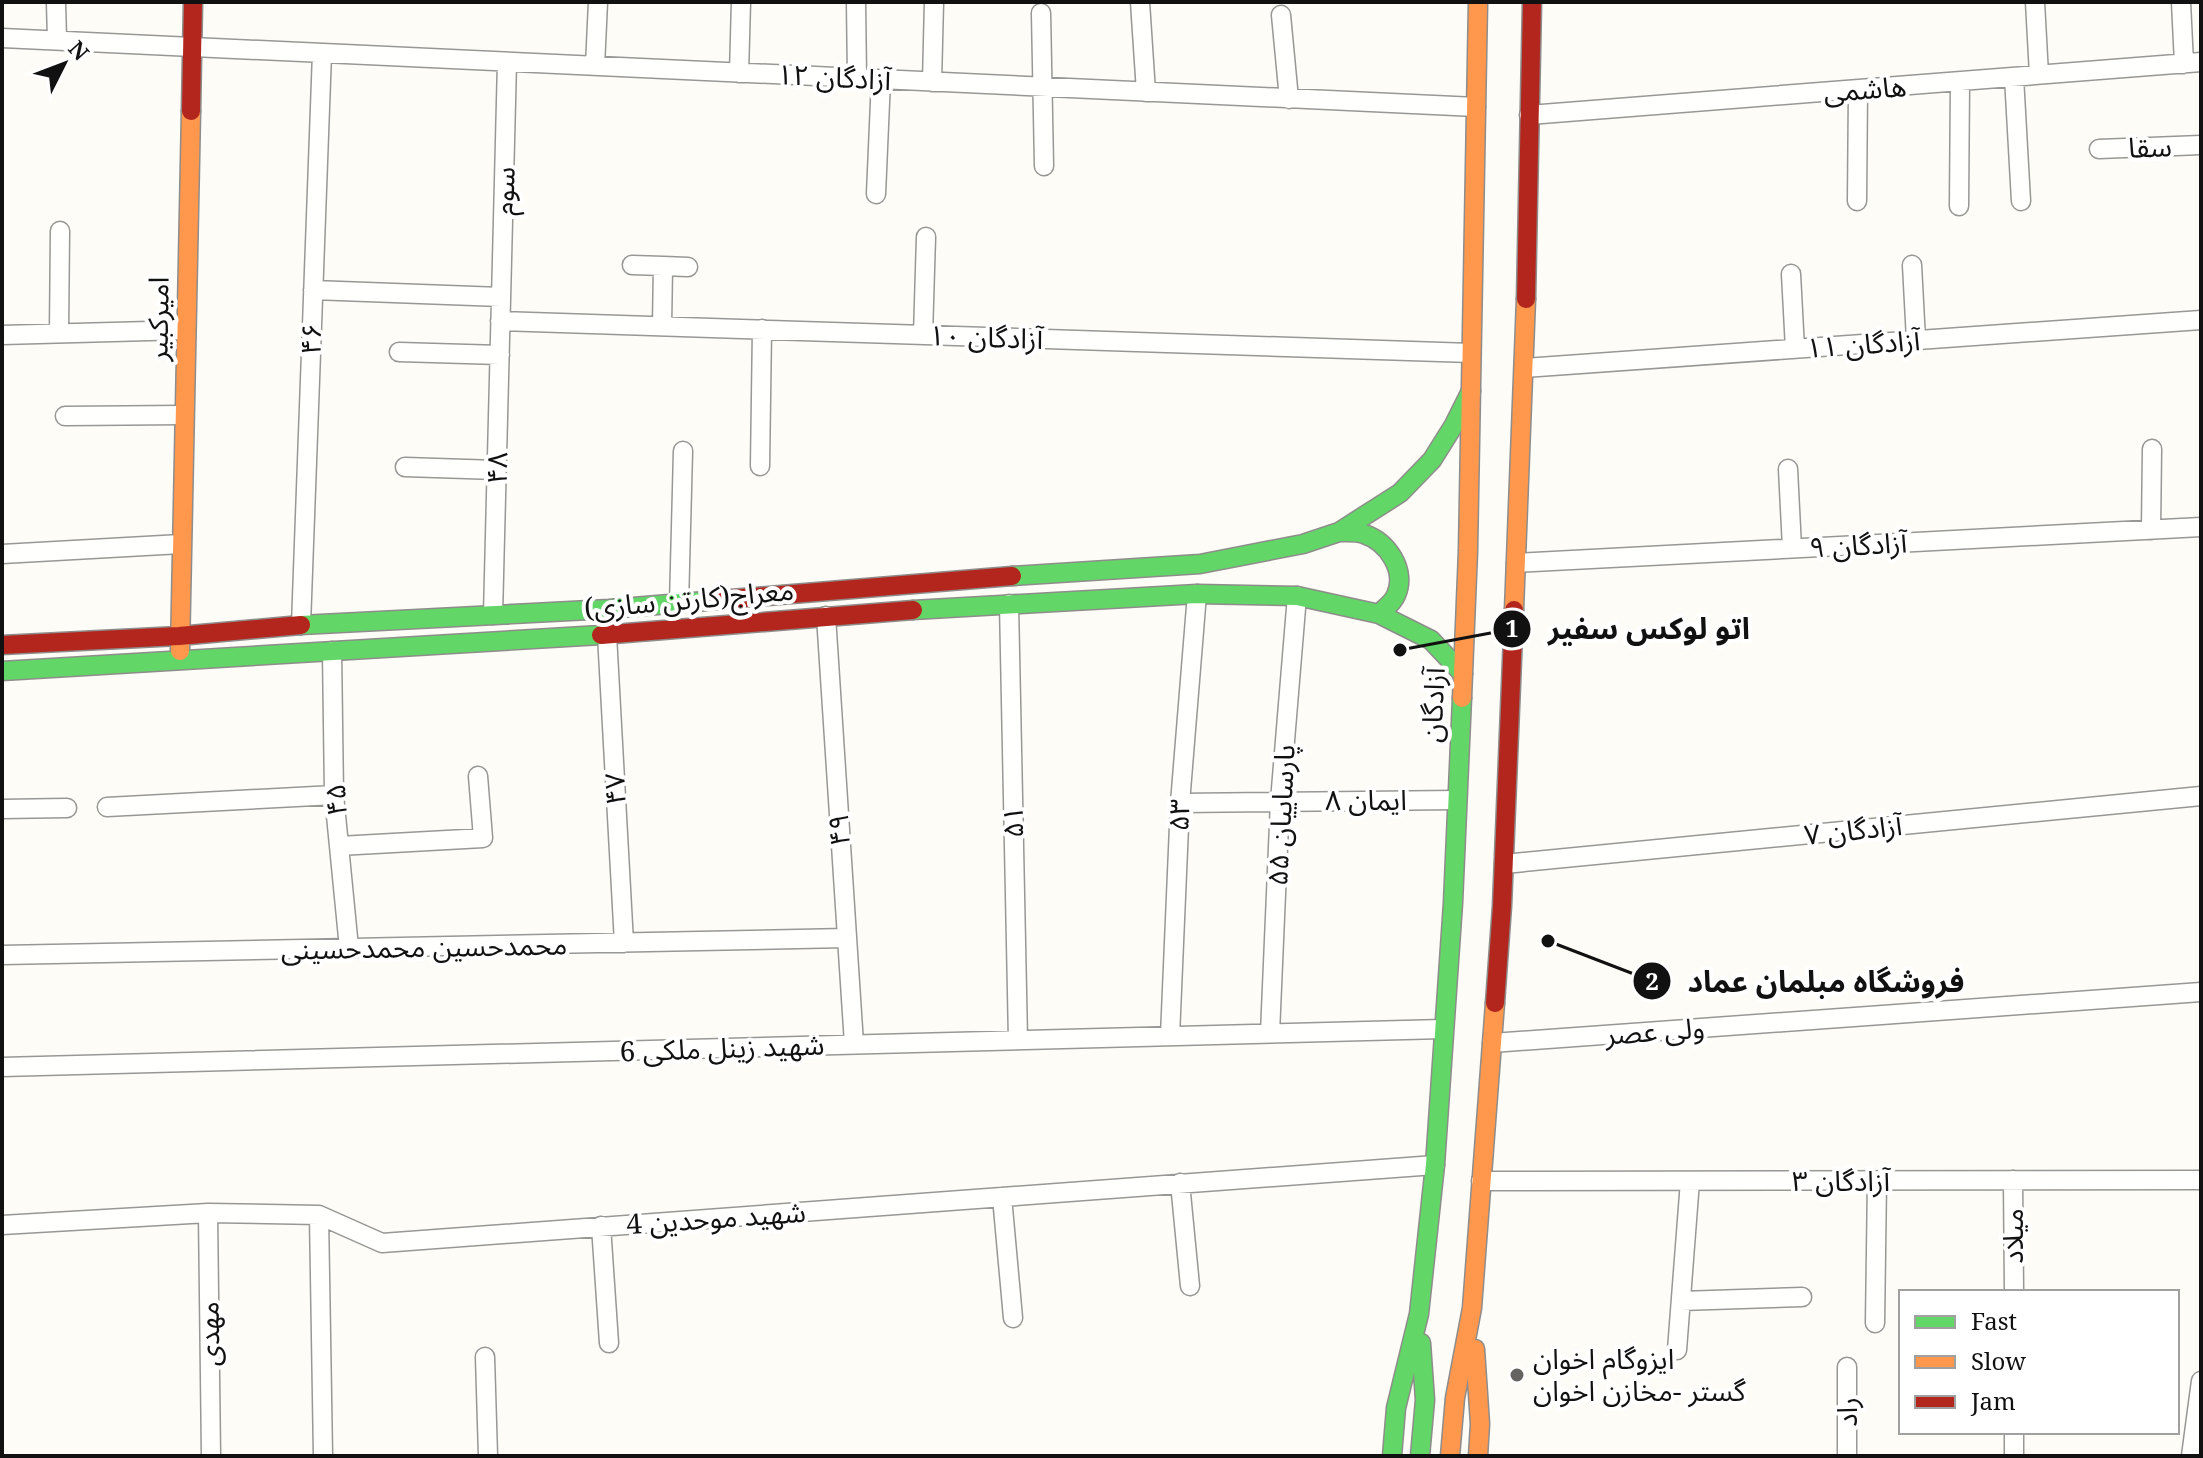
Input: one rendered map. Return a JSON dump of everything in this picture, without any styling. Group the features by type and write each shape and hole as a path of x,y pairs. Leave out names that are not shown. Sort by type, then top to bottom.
{"street":[{"path":"56,2 57,40"},
{"name":"امیرکبیر","path":"180,661 193,2"},
{"path":"595,66 598,2"},
{"path":"739,73 741,2"},
{"path":"856,2 857,78"},
{"path":"932,82 934,2"},
{"path":"1140,2 1146,92"},
{"name":"آزادگان","path":"1419,1314 1435,1165 1453,903 1468,551 1478,2"},
{"path":"1450,1456 1455,1398 1472,1308 1504,864 1524,368 1532,2"},
{"path":"2035,2 2039,75"},
{"path":"2181,2 2192,63"},
{"path":"1041,13 1044,166"},
{"path":"1281,15 1289,99"},
{"name":"۱۲ آزادگان","path":"2,38 1476,107"},
{"name":"۴۶","path":"301,625 322,53"},
{"name":"سوم","path":"500,321 507,62"},
{"name":"هاشمی","path":"1529,115 2192,63"},
{"path":"2014,77 2021,201"},
{"path":"876,194 881,79"},
{"path":"1959,206 1960,82"},
{"path":"1857,201 1858,90"},
{"name":"سقا","path":"2099,149 2201,145"},
{"path":"59,333 60,231"},
{"path":"923,335 926,237"},
{"path":"632,265 688,267"},
{"path":"1912,265 1916,340"},
{"path":"662,326 663,266"},
{"path":"1791,274 1795,349"},
{"path":"313,290 501,297"},
{"name":"۱۱ آزادگان","path":"1524,368 2201,320"},
{"name":"۱۰ آزادگان","path":"500,321 1471,353"},
{"name":"۴۸","path":"493,615 500,321"},
{"path":"760,466 762,329"},
{"path":"2,335 186,330"},
{"path":"399,352 500,355"},
{"path":"1339,532 1400,493 1432,460 1471,391"},
{"path":"65,416 184,415"},
{"path":"2151,530 2152,449"},
{"path":"679,604 683,451"},
{"path":"405,467 497,470"},
{"path":"1788,469 1792,548"},
{"name":"۹ آزادگان","path":"1516,563 2201,527"},
{"path":"1339,532 1359,532 1379,540 1393,556 1399,576 1396,596 1379,614"},
{"name":"معراج(کارتن سازی)","path":"2,645 679,604 939,581 1200,564 1303,544 1339,532"},
{"path":"2,554 181,544"},
{"name":"معراج(کارتن سازی)","path":"2,671 607,635 826,616 1197,594 1297,596 1379,614 1431,640 1463,674"},
{"name":"۵۳","path":"1170,1036 1180,803 1197,594"},
{"name":"پارساییان ۵۵","path":"1270,1033 1280,801 1297,596"},
{"name":"۵۱","path":"1009,604 1018,1040"},
{"name":"۴۹","path":"826,616 854,1044"},
{"name":"۴۷","path":"607,635 624,943"},
{"name":"۴۵","path":"332,651 334,795 349,948"},
{"path":"339,846 483,838 478,776"},
{"path":"107,807 334,795"},
{"name":"۷ آزادگان","path":"1504,864 2201,796"},
{"name":"۸ ایمان","path":"1180,803 1457,800"},
{"path":"2,809 67,808"},
{"name":"محمدحسین محمدحسینی","path":"2,955 846,938"},
{"name":"ولی عصر","path":"1492,1043 2201,992"},
{"name":"6 شهید زینل ملکی","path":"2,1067 1443,1029"},
{"name":"4 شهید موحدین","path":"2,1225 208,1213 319,1215 382,1243 1435,1165"},
{"name":"میلاد","path":"2013,1180 2014,1290"},
{"name":"۳ آزادگان","path":"1481,1181 2201,1180"},
{"path":"1677,1350 1690,1181"},
{"path":"1875,1323 1877,1181"},
{"path":"1180,1183 1190,1286"},
{"path":"1002,1197 1013,1318"},
{"name":"مهدی","path":"208,1213 211,1456"},
{"path":"319,1215 323,1456"},
{"path":"601,1226 609,1343"},
{"path":"1681,1301 1802,1297"},
{"path":"1472,1308 1480,1424 1478,1456"},
{"path":"1392,1456 1396,1408 1419,1314"},
{"path":"1419,1314 1425,1400 1420,1456"},
{"path":"485,1357 488,1456"},
{"name":"راد","path":"1847,1367 1847,1456"},
{"path":"2191,1456 2201,1381"},
{"path":"2014,1434 2014,1456"}],"traffic: fast":[{"path":"1012,576 1200,564 1303,544 1339,532 1400,493 1432,460 1471,391"},
{"path":"1339,532 1358,532 1373,538 1393,558 1399,586 1393,600 1379,614"},
{"path":"913,610 1197,594 1297,596 1379,614 1431,640 1463,674"},
{"path":"301,625 706,601"},
{"path":"2,671 601,635"},
{"path":"1392,1456 1396,1408 1419,1314 1435,1165 1453,903 1462,698"},
{"path":"1420,1456 1425,1400 1421,1343"}],"traffic: slow":[{"path":"1462,698 1468,551 1478,2"},
{"path":"180,651 191,111"},
{"path":"1514,610 1526,299"},
{"path":"1450,1456 1455,1398 1472,1308 1495,1003"},
{"path":"1475,1349 1480,1424 1478,1456"}],"traffic: jam":[{"path":"191,111 193,2"},
{"path":"1526,299 1532,2"},
{"path":"706,601 1012,576"},
{"path":"601,635 913,610"},
{"path":"1495,1003 1514,610"},
{"path":"2,645 179,636 301,625"}],"place":[{"name":"اتو لوکس سفیر","path":"1400,650"},
{"name":"فروشگاه مبلمان عماد","path":"1548,941"},
{"name":"ایزوگام اخوان گستر -مخازن اخوان","path":"1517,1375"}]}
